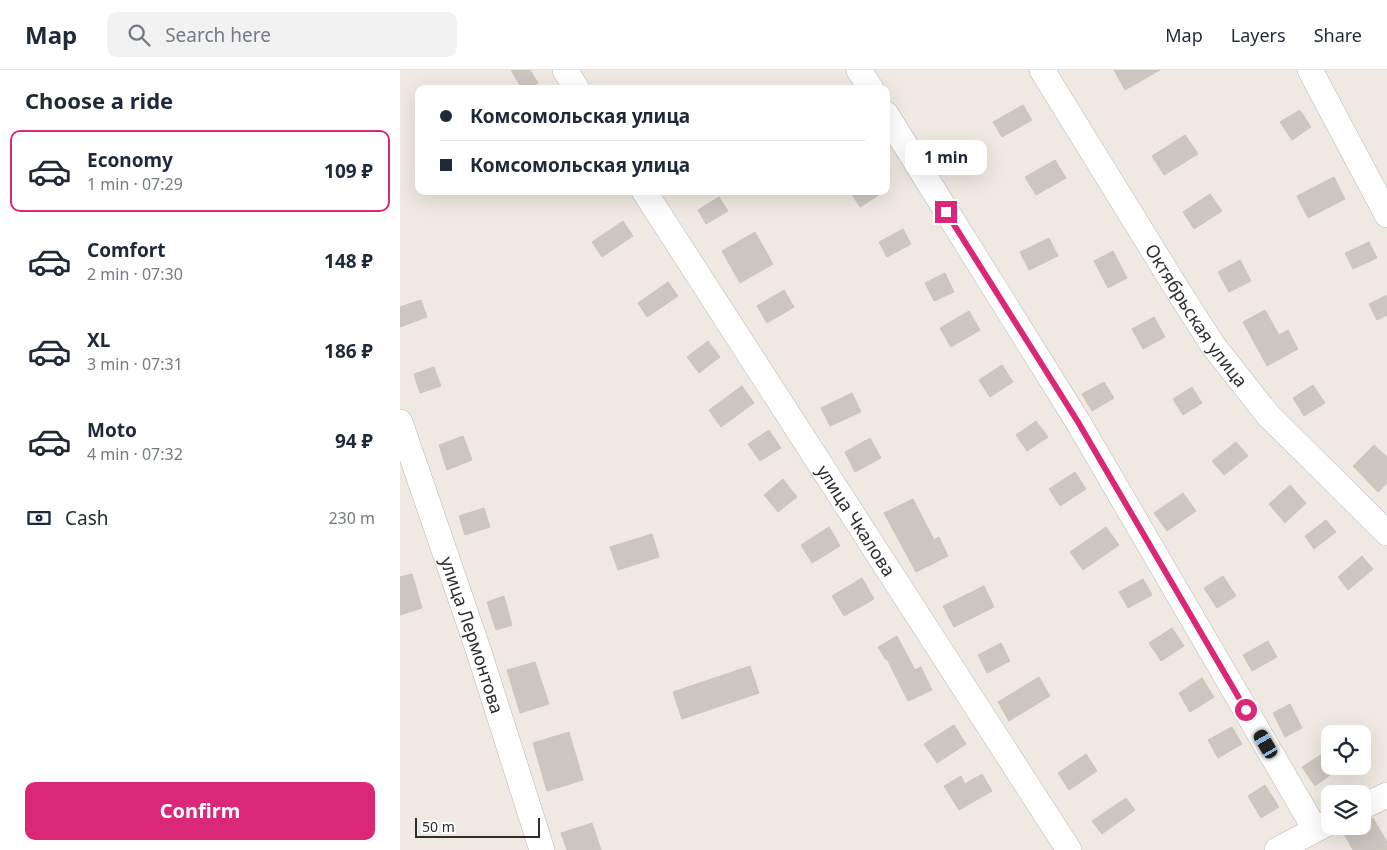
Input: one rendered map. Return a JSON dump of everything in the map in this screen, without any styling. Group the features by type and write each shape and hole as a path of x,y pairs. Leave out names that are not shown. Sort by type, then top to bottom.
{"street":[{"path":"565,70 574,85"},
{"path":"859,70 868,85"},
{"name":"Октябрьская улица","path":"1042,70 1176,289 1212,344 1268,415 1387,532"},
{"path":"1310,70 1387,215"},
{"path":"890,120 1078,422 1321,823"},
{"name":"улица Чкалова","path":"647,195 1069,850"},
{"name":"улица Лермонтова","path":"400,422 478,649 542,850"},
{"path":"1371,803 1387,795"},
{"path":"1277,850 1321,827"}],"building":[{"path":"511,70 530,70 538,83 535,85 520,85"},
{"path":"1114,70 1160,70 1125,90"},
{"path":"1023,105 1032,120 1002,137 993,122"},
{"path":"1300,110 1311,127 1292,140 1280,122"},
{"path":"1185,135 1198,154 1164,175 1152,156"},
{"path":"1055,160 1066,178 1036,195 1025,177"},
{"path":"1334,177 1345,199 1308,218 1297,196"},
{"path":"1210,194 1222,211 1194,229 1183,212"},
{"path":"852,195 879,195 860,207"},
{"path":"719,197 728,211 706,224 698,210"},
{"path":"623,221 633,236 602,257 592,242"},
{"path":"903,229 911,244 887,257 879,242"},
{"path":"755,232 773,264 740,283 722,251"},
{"path":"1049,238 1058,256 1029,270 1020,252"},
{"path":"1369,242 1377,258 1353,269 1345,253"},
{"path":"1113,251 1127,278 1108,288 1094,261"},
{"path":"1240,260 1251,281 1229,292 1218,272"},
{"path":"945,273 954,292 934,301 925,283"},
{"path":"668,282 678,296 647,317 638,303"},
{"path":"784,290 794,307 767,323 757,306"},
{"path":"1387,295 1387,315 1377,320 1369,304"},
{"path":"421,300 427,317 400,327 400,307"},
{"path":"1265,310 1279,335 1288,330 1298,349 1267,366 1243,322"},
{"path":"969,311 980,330 951,347 940,328"},
{"path":"1154,317 1165,337 1143,349 1132,329"},
{"path":"708,341 720,357 699,373 687,357"},
{"path":"1002,365 1013,382 990,397 979,380"},
{"path":"434,367 441,386 420,393 414,374"},
{"path":"1104,382 1114,398 1092,411 1082,394"},
{"path":"1313,385 1325,403 1304,416 1293,398"},
{"path":"742,386 754,403 721,427 709,410"},
{"path":"1192,387 1202,403 1183,415 1173,399"},
{"path":"852,393 861,412 830,426 821,408"},
{"path":"1036,421 1048,437 1027,451 1016,435"},
{"path":"769,430 781,448 760,461 748,444"},
{"path":"463,436 472,460 447,470 439,445"},
{"path":"870,438 881,458 855,472 845,452"},
{"path":"1236,442 1248,456 1224,475 1212,461"},
{"path":"1374,445 1387,457 1387,483 1378,492 1353,466"},
{"path":"1075,472 1086,489 1060,506 1049,489"},
{"path":"783,479 797,497 778,512 764,495"},
{"path":"1290,485 1306,503 1285,523 1269,504"},
{"path":"1183,493 1196,511 1167,531 1154,513"},
{"path":"913,499 934,540 939,537 948,556 916,572 884,513"},
{"path":"484,508 490,527 465,535 459,516"},
{"path":"1326,520 1336,532 1314,549 1305,536"},
{"path":"829,527 840,546 812,563 801,545"},
{"path":"1106,527 1119,545 1083,570 1070,552"},
{"path":"652,534 659,557 618,570 610,547"},
{"path":"1362,556 1373,569 1348,590 1338,577"},
{"path":"412,574 422,608 400,615 400,577"},
{"path":"1223,576 1236,596 1217,608 1204,588"},
{"path":"862,578 874,599 844,616 832,596"},
{"path":"1143,579 1152,595 1128,608 1119,592"},
{"path":"984,586 994,607 954,627 943,606"},
{"path":"504,596 512,625 496,630 487,602"},
{"path":"1172,628 1184,646 1161,661 1149,643"},
{"path":"897,636 915,670 921,667 932,690 908,701 887,659 878,647"},
{"path":"1268,641 1277,657 1252,671 1243,655"},
{"path":"1001,643 1010,661 987,673 978,655"},
{"path":"535,662 549,704 520,713 507,670"},
{"path":"750,666 759,693 682,719 673,692"},
{"path":"1039,677 1050,696 1009,721 998,702"},
{"path":"1202,678 1214,697 1190,712 1179,693"},
{"path":"1290,704 1302,728 1285,737 1273,713"},
{"path":"954,725 966,744 937,763 924,744"},
{"path":"1232,727 1242,744 1218,758 1208,740"},
{"path":"569,732 583,780 547,791 533,743"},
{"path":"1086,754 1097,771 1069,790 1058,773"},
{"path":"1321,755 1321,775 1330,775 1315,786 1302,767"},
{"path":"982,774 992,791 959,810 944,786 961,776 965,784"},
{"path":"1265,785 1279,807 1261,818 1248,796"},
{"path":"1126,798 1135,810 1102,834 1092,821"},
{"path":"1373,818 1387,842 1387,850 1353,850 1345,835 1371,835 1371,819"},
{"path":"592,823 601,850 567,850 561,833"}],"route":[{"path":"946,212 1078,422 1246,710"}]}
